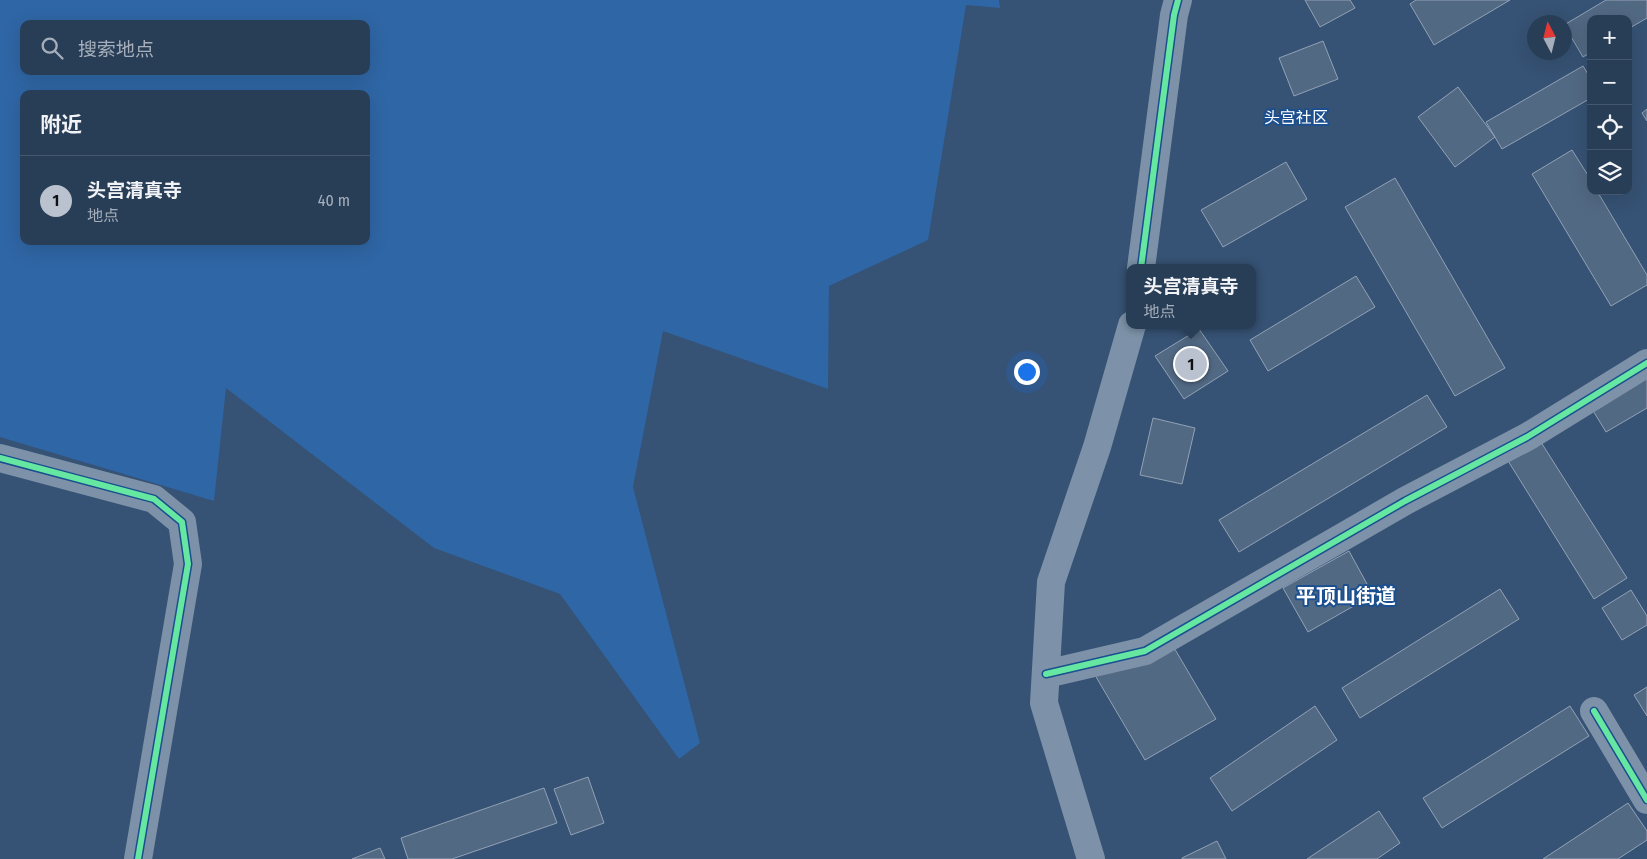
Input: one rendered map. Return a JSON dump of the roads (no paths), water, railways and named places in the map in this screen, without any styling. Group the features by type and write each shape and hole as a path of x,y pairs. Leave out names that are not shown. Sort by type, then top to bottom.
{"street":[{"path":"1142,264 1172,25 1178,0"},
{"path":"1091,859 1044,703 1051,582 1097,447 1131,329"},
{"path":"1046,674 1145,651 1405,501 1527,437 1647,363"},
{"path":"0,458 154,499 182,522 188,564 138,859"},
{"path":"1594,711 1647,800"}],"place":[{"name":"头宫清真寺","path":"1191,364"}],"district":[{"name":"头宫社区","path":"1296,117"},
{"name":"平顶山街道","path":"1346,596"}]}
